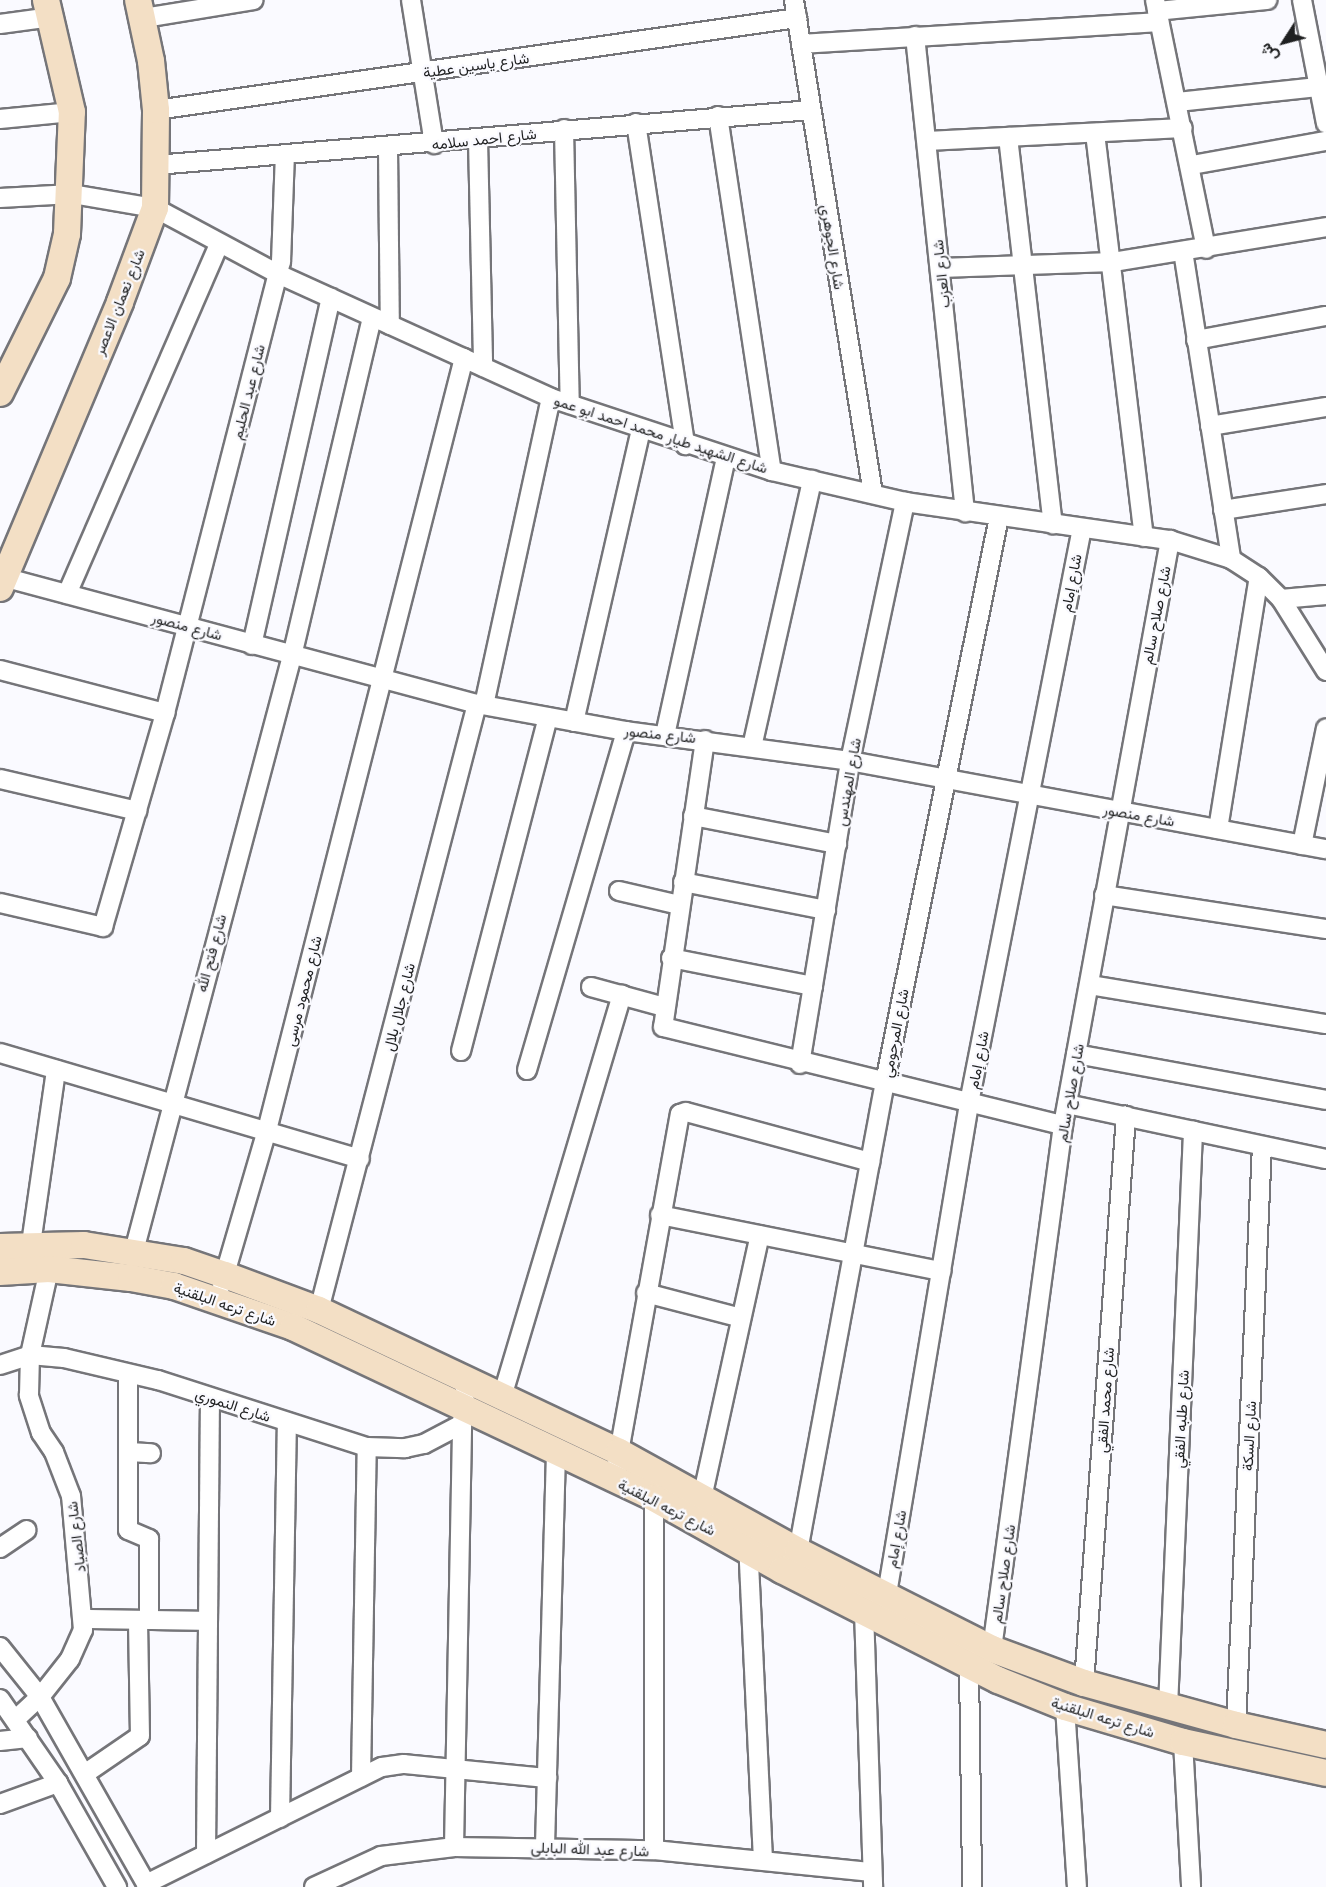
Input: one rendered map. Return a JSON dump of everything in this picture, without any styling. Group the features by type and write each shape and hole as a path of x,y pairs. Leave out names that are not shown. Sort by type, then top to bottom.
{"street":[{"path":"141,9 254,0"},
{"path":"411,0 425,73 434,144"},
{"name":"شارع الجوهري","path":"794,0 873,494"},
{"path":"801,44 915,36 1267,0"},
{"path":"1302,0 1326,124"},
{"path":"0,24 49,9 72,112 72,194 57,278 0,393"},
{"name":"شارع نعمان الاعصر","path":"2,583 120,302 155,208 156,111 141,9"},
{"path":"1157,11 1192,165 1206,249"},
{"name":"شارع ياسين عطية","path":"156,111 797,18"},
{"name":"شارع العزب","path":"915,36 965,512"},
{"path":"1177,102 1318,87"},
{"name":"شارع احمد سلامه","path":"156,165 388,148 564,129 812,110"},
{"path":"0,120 72,112"},
{"path":"718,116 772,471"},
{"path":"636,123 685,444"},
{"path":"927,141 1183,128"},
{"path":"564,129 570,404"},
{"path":"1095,133 1113,262 1144,537"},
{"path":"1008,137 1053,524"},
{"path":"478,140 483,367"},
{"path":"1192,165 1326,141"},
{"path":"388,148 390,325"},
{"name":"شارع عبد الحليم","path":"0,903 102,928 165,713 278,274 283,244 285,154"},
{"name":"شارع الشهيد طيار محمد احمد ابو عمو","path":"0,198 72,194 155,208 278,274 551,398 641,430 772,471 905,502 1170,540 1231,559 1259,577 1281,599 1326,671"},
{"path":"940,268 1009,263 1024,266 1113,262 1206,249 1326,227"},
{"path":"66,594 219,244"},
{"path":"1183,251 1231,559"},
{"path":"252,645 331,298"},
{"path":"1197,339 1326,315"},
{"name":"شارع فتح الله","path":"134,1251 170,1103 292,656 372,317"},
{"name":"شارع محمود مرسى","path":"218,1300 266,1134 464,358"},
{"name":"شارع جلال بلال","path":"319,1310 480,705 551,398"},
{"path":"1210,426 1326,407"},
{"path":"574,722 641,430"},
{"path":"665,735 726,457"},
{"path":"752,747 812,480"},
{"path":"1223,510 1326,494"},
{"name":"شارع المهندس","path":"800,1064 850,761 905,502"},
{"name":"شارع المرحومي","path":"798,1551 885,1082 999,517"},
{"name":"شارع إمام","path":"887,1594 969,1102 1082,528"},
{"name":"شارع صلاح سالم","path":"992,1649 1063,1125 1170,540"},
{"path":"1218,829 1259,577"},
{"name":"شارع منصور","path":"2,583 66,594 480,705 626,731 850,761 1326,849"},
{"path":"1281,599 1326,595"},
{"path":"0,670 165,713"},
{"path":"461,1051 548,717"},
{"path":"1302,844 1326,728"},
{"path":"527,1070 626,731"},
{"path":"705,740 663,1014 666,1028 800,1064 1063,1125"},
{"path":"0,779 137,811"},
{"path":"693,816 837,844"},
{"path":"683,882 826,910"},
{"path":"618,891 679,905"},
{"path":"1104,894 1326,929"},
{"path":"671,958 813,986"},
{"path":"1090,985 1326,1024"},
{"path":"591,987 622,995 663,1014"},
{"path":"502,1396 622,995"},
{"path":"0,1053 266,1134 360,1159"},
{"path":"1076,1054 1326,1100"},
{"path":"31,1244 56,1070"},
{"path":"1067,1104 1326,1159"},
{"path":"614,1480 680,1114 686,1112 870,1162"},
{"name":"شارع محمد الفقي","path":"1084,1683 1126,1116"},
{"name":"شارع طلبه الفقي","path":"1168,1707 1193,1131"},
{"name":"شارع السكة","path":"1236,1725 1262,1146"},
{"path":"660,1215 941,1270"},
{"path":"702,1498 760,1235"},
{"name":"شارع ترعه البلقنية","path":"0,1247 31,1244 84,1245 134,1251 184,1261 319,1310 619,1452 702,1498 749,1537 864,1611 969,1666 1065,1707 1183,1742 1326,1773"},
{"name":"شارع ترعه البلقنية","path":"0,1272 49,1269 131,1278 218,1300 292,1327 394,1374 463,1415 556,1453 654,1498 749,1537 798,1551 992,1649 1084,1683 1168,1707 1236,1725 1326,1744"},
{"name":"شارع الصياد","path":"16,1719 40,1697 76,1650 83,1619 71,1496 33,1414 29,1395 30,1355 49,1269"},
{"path":"646,1293 741,1318"},
{"path":"394,1374 401,1347"},
{"name":"شارع النموري","path":"0,1365 30,1355 64,1358 210,1398 367,1447 405,1448 463,1415"},
{"path":"86,1773 140,1737 143,1620 149,1542 145,1536 133,1535 128,1530 136,1494 129,1452 128,1374"},
{"path":"454,1847 463,1415 466,1379"},
{"path":"206,1854 205,1621 210,1398"},
{"path":"280,1818 287,1422"},
{"path":"360,1777 367,1447"},
{"path":"129,1452 151,1453"},
{"path":"545,1846 556,1453"},
{"path":"654,1498 654,1850"},
{"path":"0,1548 27,1530"},
{"path":"749,1537 763,1861"},
{"path":"864,1611 873,1879"},
{"path":"83,1619 205,1621"},
{"path":"0,1647 40,1697 86,1773 147,1885 360,1777 392,1765 547,1778"},
{"path":"969,1666 972,1887"},
{"path":"0,1699 16,1719 58,1783 117,1887"},
{"path":"1065,1707 1077,1887 1082,1887"},
{"path":"0,1741 28,1738"},
{"path":"1183,1742 1191,1887"},
{"path":"0,1804 58,1783"},
{"name":"شارع عبد الله البابلى","path":"314,1887 381,1856 454,1847 545,1846 654,1850 763,1861 873,1879"}]}
